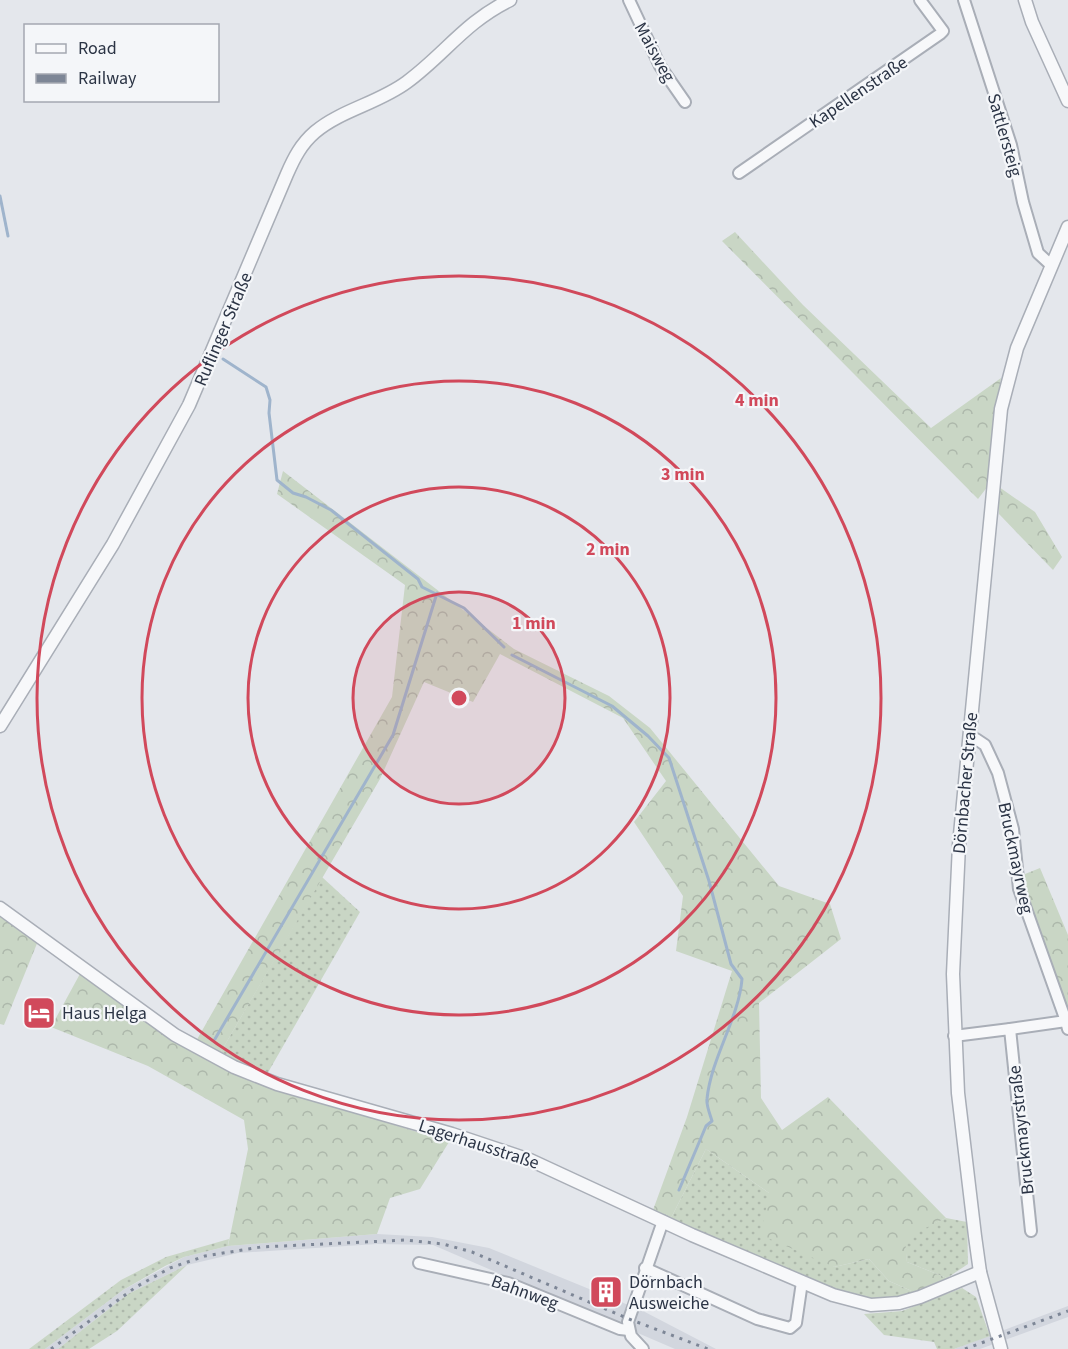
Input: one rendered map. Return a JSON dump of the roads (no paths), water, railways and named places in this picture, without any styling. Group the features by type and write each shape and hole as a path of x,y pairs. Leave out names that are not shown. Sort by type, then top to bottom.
{"street":[{"name":"Ruflinger Straße","path":"0,726 113,544 184,414 206,370 287,174 302,146 325,125 383,98 407,83 478,18 510,0"},
{"name":"Maisweg","path":"629,0 660,66 686,102"},
{"name":"Kapellenstraße","path":"739,173 940,34 943,31 920,0"},
{"name":"Sattlersteig","path":"964,0 1011,145 1023,202 1038,253 1051,265"},
{"path":"1025,0 1032,22 1068,101"},
{"name":"Dörnbacher Straße","path":"1001,1349 980,1272 960,1117 954,1036 955,901 1001,409 1013,360 1068,227"},
{"name":"Bruckmayrweg","path":"969,738 976,739 985,745 998,773 1013,829 1019,889 1067,1025"},
{"name":"Lagerhausstraße","path":"0,908 175,1035 234,1068 300,1091 500,1149 591,1186 663,1221 802,1282 849,1300 888,1305 920,1298 980,1272"},
{"path":"954,1036 1067,1025"},
{"name":"Bruckmayrstraße","path":"1010,1029 1031,1231"},
{"path":"643,1349 629,1330 630,1312 663,1221"},
{"name":"Bahnweg","path":"419,1263 508,1282 629,1330"},
{"path":"645,1268 757,1319 790,1328 796,1323 802,1282"}],"waterway":[{"path":"0,196 8,236"},
{"path":"223,359 266,387 270,400 269,413 277,480 293,493 331,510 418,579 422,587 464,608 504,647"},
{"path":"215,1039 393,735 437,593"},
{"path":"512,655 612,706 648,736 669,758 709,881 731,964 742,979 736,1008 710,1084 707,1101 712,1121 706,1126 679,1190"}],"railway":[{"path":"51,1349 136,1287 170,1268 205,1256 261,1247 406,1240 443,1244 472,1252 629,1319 708,1349"},
{"path":"965,1349 1068,1311"}],"place":[{"name":"Haus Helga","path":"39,1013"},
{"name":"Dörnbach Ausweiche","path":"606,1292"}]}
